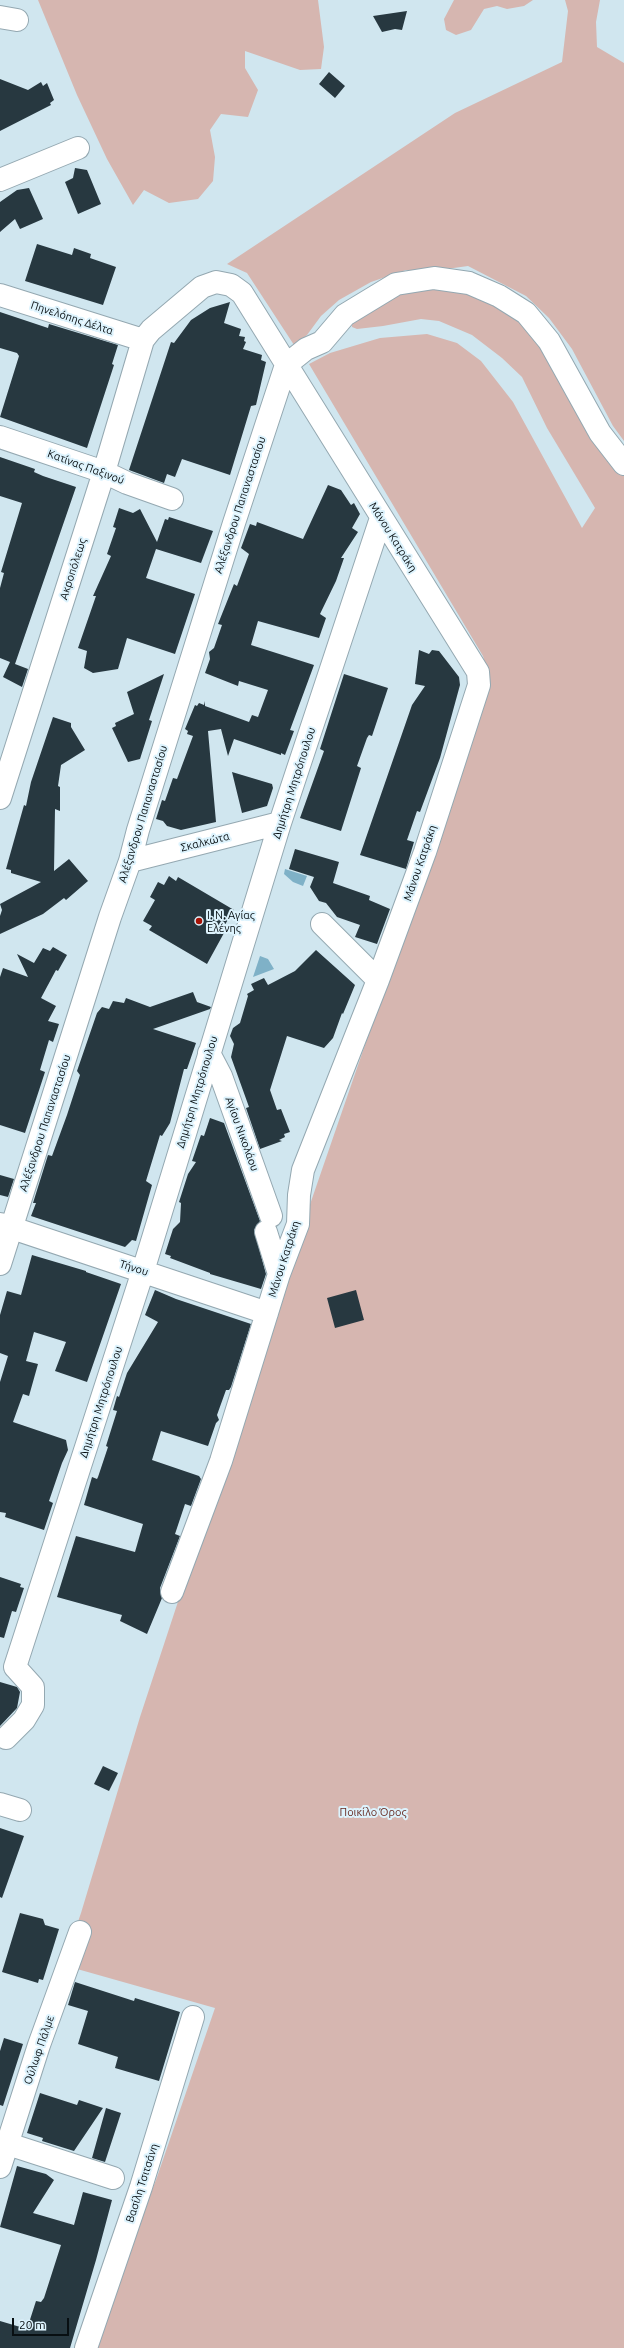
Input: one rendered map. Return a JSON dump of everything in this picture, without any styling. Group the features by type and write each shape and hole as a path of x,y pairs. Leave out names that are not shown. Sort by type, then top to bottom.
{"street":[{"path":"0,180 78,148"},
{"path":"286,364 306,349 322,342 345,315 396,284 434,278 469,283 499,296 526,313 549,340 600,434 624,464"},
{"name":"Μάνου Κατράκη","path":"143,340 151,330 202,287 214,282 226,283 242,293 478,672 479,686 424,852 378,980 303,1170 299,1195 298,1224 279,1274 221,1461 172,1592"},
{"name":"Πηνελόπης Δέλτα","path":"0,295 143,340"},
{"name":"Ακροπόλεως","path":"0,798 104,472 143,340"},
{"name":"Αλέξανδρου Παπαναστασίου","path":"0,1264 6,1226 130,861 138,830 229,538 286,364"},
{"name":"Κατίνας Παξινού","path":"0,437 104,472 127,483 172,499"},
{"name":"Δημήτρη Μητρόπουλου","path":"7,1666 143,1271 280,823 381,518"},
{"name":"Σκαλκώτα","path":"130,861 280,823"},
{"path":"322,924 378,980"},
{"name":"Αγίου Νικολάου","path":"209,1053 221,1076 269,1224 279,1274"},
{"name":"Τήνου","path":"6,1226 267,1313"},
{"path":"6,1738 24,1720 33,1705 33,1687 7,1666"},
{"name":"Ούλωφ Πάλμε","path":"0,2168 39,2045 80,1932"},
{"name":"Βασίλη Τσιτσάνη","path":"86,2348 141,2187 193,2017"},
{"path":"8,2144 113,2178"}],"green space":[{"path":"38,0 318,0 324,47 321,69 300,70 245,51 245,68 258,90 248,117 221,114 210,130 215,157 213,181 198,199 169,203 144,190 133,205 107,159 77,95"},
{"path":"454,0 533,0 524,6 507,9 497,6 484,9 471,30 456,35 446,30 444,19"},
{"path":"565,0 600,0 596,22 597,47 624,63 624,441 613,426 572,349 549,318 526,296 468,266 418,273 406,270 371,282 339,300 321,316 307,335 294,345 247,273 227,264 455,113 562,62 568,11"},
{"name":"Ποικίλο Όρος","path":"468,288 525,319 624,462 624,2348 87,2348 156,2180 215,2008 63,1965 81,1913 140,1717 285,1277 489,685 488,674 483,656 309,364 330,353 380,338 427,334 457,343 481,361 513,402 582,528 595,508 547,428 522,377 502,358 472,335 439,321 421,319 383,326 357,329 352,327 352,321 399,289"}],"water":[{"path":"285,869 307,876 303,886 293,882 284,874"},
{"path":"260,956 268,959 274,969 253,977"}],"building":[{"path":"407,11 402,30 395,29 382,32 373,16"},
{"path":"329,72 345,86 335,98 319,84"},
{"path":"0,79 28,90 41,82 43,86 47,83 54,100 50,103 51,105 0,131"},
{"path":"75,168 87,170 101,204 78,214 65,182 73,178"},
{"path":"29,188 43,219 20,229 15,219 0,232 0,202 17,190"},
{"path":"37,244 72,255 74,248 91,254 90,258 116,267 103,305 25,281"},
{"path":"230,302 224,323 241,329 239,336 245,337 244,341 246,342 243,349 262,355 261,360 266,362 256,405 251,406 230,475 182,459 175,477 167,474 164,483 129,470 171,342 174,343 191,320 210,308"},
{"path":"0,312 48,328 49,324 118,345 112,364 114,365 87,448 0,417 19,356 17,353 0,348"},
{"path":"0,457 35,469 34,472 43,476 76,487 15,664 28,669 22,687 3,677 10,662 0,658 0,588 4,573 1,572 22,503 0,496"},
{"path":"328,485 341,490 351,505 354,503 360,514 352,528 358,532 341,558 344,558 336,581 320,614 326,618 319,638 258,621 251,645 314,665 290,730 294,731 285,755 234,739 228,756 221,729 208,731 216,822 181,830 167,826 163,821 156,819 162,800 165,801 173,778 177,779 193,736 187,734 188,731 185,729 195,705 197,706 199,703 204,705 205,701 205,706 249,722 252,715 258,717 268,690 239,681 238,686 205,673 210,659 209,652 214,648 222,625 218,624 234,584 237,586 249,554 241,548 250,524 256,526 257,522 303,539"},
{"path":"119,508 133,513 140,509 157,542 165,519 168,520 169,517 213,531 201,563 156,549 146,578 195,594 175,654 127,638 118,669 93,673 84,668 87,651 78,648 96,596 93,596 111,556 107,554 116,528 113,527"},
{"path":"419,650 429,654 432,650 439,651 459,677 460,685 440,758 420,812 417,811 407,840 414,842 406,869 360,855 412,705 425,686 415,684"},
{"path":"164,674 149,720 152,721 140,759 128,762 112,728 116,726 115,723 134,714 127,692"},
{"path":"344,674 388,688 372,736 369,735 367,738 357,766 361,768 341,831 300,818 324,751 320,749"},
{"path":"53,717 71,723 71,727 85,750 61,765 58,786 60,787 60,811 55,809 54,871 69,859 88,881 66,900 64,898 43,914 0,934 0,916 2,910 0,904 41,882 11,873 11,870 6,869 24,805 26,806 31,782"},
{"path":"232,772 272,784 273,788 267,806 242,813"},
{"path":"295,849 339,862 333,883 370,896 369,900 390,909 377,944 355,937 360,925 337,917 326,903 319,901 310,887 314,877 289,869"},
{"name":"Ι. Ν. Αγίας Ελένης","path":"169,876 176,881 178,877 234,910 221,931 224,933 207,964 149,930 152,926 143,921 155,900 150,897 158,882 164,885"},
{"path":"53,947 67,955 58,971 56,970 41,998 56,1006 48,1021 59,1024 53,1042 49,1040 40,1070 45,1072 25,1133 0,1125 0,977 3,968 28,977 17,954 34,963 43,948 50,951"},
{"path":"316,950 355,985 343,1014 342,1013 333,1038 324,1048 287,1036 270,1090 277,1110 281,1109 290,1132 284,1134 285,1137 279,1140 282,1141 260,1149 246,1108 249,1107 231,1057 234,1044 230,1036 233,1028 240,1023 248,996 247,994 254,990 251,984 264,978 268,985 295,971"},
{"path":"193,992 197,1002 211,1007 210,1009 153,1029 196,1043 187,1069 184,1069 170,1123 162,1136 160,1135 146,1181 152,1185 136,1241 132,1240 125,1247 31,1216 36,1203 33,1203 48,1155 52,1156 67,1115 80,1075 77,1071 97,1013 102,1007 109,1009 113,1001 124,1003 126,998 150,1007"},
{"path":"210,1118 224,1123 260,1221 254,1230 266,1274 261,1289 210,1274 170,1258 171,1256 165,1254 173,1229 180,1222 181,1203 179,1202 188,1174 196,1162 192,1161 201,1135 204,1136"},
{"path":"0,1175 14,1179 8,1197 0,1195"},
{"path":"32,1255 86,1271 121,1284 87,1382 55,1371 66,1342 34,1332 26,1361 38,1364 29,1396 23,1394 13,1422 66,1440 68,1450 49,1501 53,1503 44,1530 5,1517 6,1513 0,1512 0,1382 8,1356 0,1353 0,1315 7,1291 21,1295"},
{"path":"155,1290 176,1299 251,1324 231,1387 229,1390 226,1390 217,1415 219,1420 216,1423 208,1446 161,1431 152,1460 199,1476 201,1479 191,1506 185,1504 175,1534 180,1536 160,1588 162,1598 147,1634 120,1621 122,1615 57,1597 76,1536 135,1552 143,1524 84,1505 92,1477 97,1479 108,1447 106,1446 117,1411 113,1410 117,1396 119,1397 127,1373 158,1322 145,1315"},
{"path":"356,1290 364,1320 335,1328 327,1298"},
{"path":"0,1577 21,1584 20,1587 24,1588 16,1612 12,1611 4,1638 0,1637"},
{"path":"0,1682 17,1687 20,1692 17,1708 0,1726"},
{"path":"103,1766 118,1773 109,1791 94,1784"},
{"path":"0,1828 24,1836 2,1898 0,1897"},
{"path":"20,1913 43,1919 45,1925 59,1929 43,1980 39,1979 38,1983 2,1972"},
{"path":"75,1982 134,2001 135,1998 180,2012 159,2081 115,2068 118,2057 78,2044 88,2011 68,2005"},
{"path":"4,2038 23,2044 3,2106 0,2105 0,2051"},
{"path":"40,2093 77,2105 79,2100 103,2108 74,2151 42,2141 43,2138 27,2133"},
{"path":"106,2108 121,2113 105,2162 92,2158"},
{"path":"17,2166 46,2174 54,2180 33,2213 74,2225 83,2192 112,2200 70,2348 0,2348 0,2321 27,2329 36,2301 41,2302 44,2298 61,2245 0,2227"}],"place":[{"name":"Ι. Ν. Αγίας Ελένης","path":"199,921"}]}
